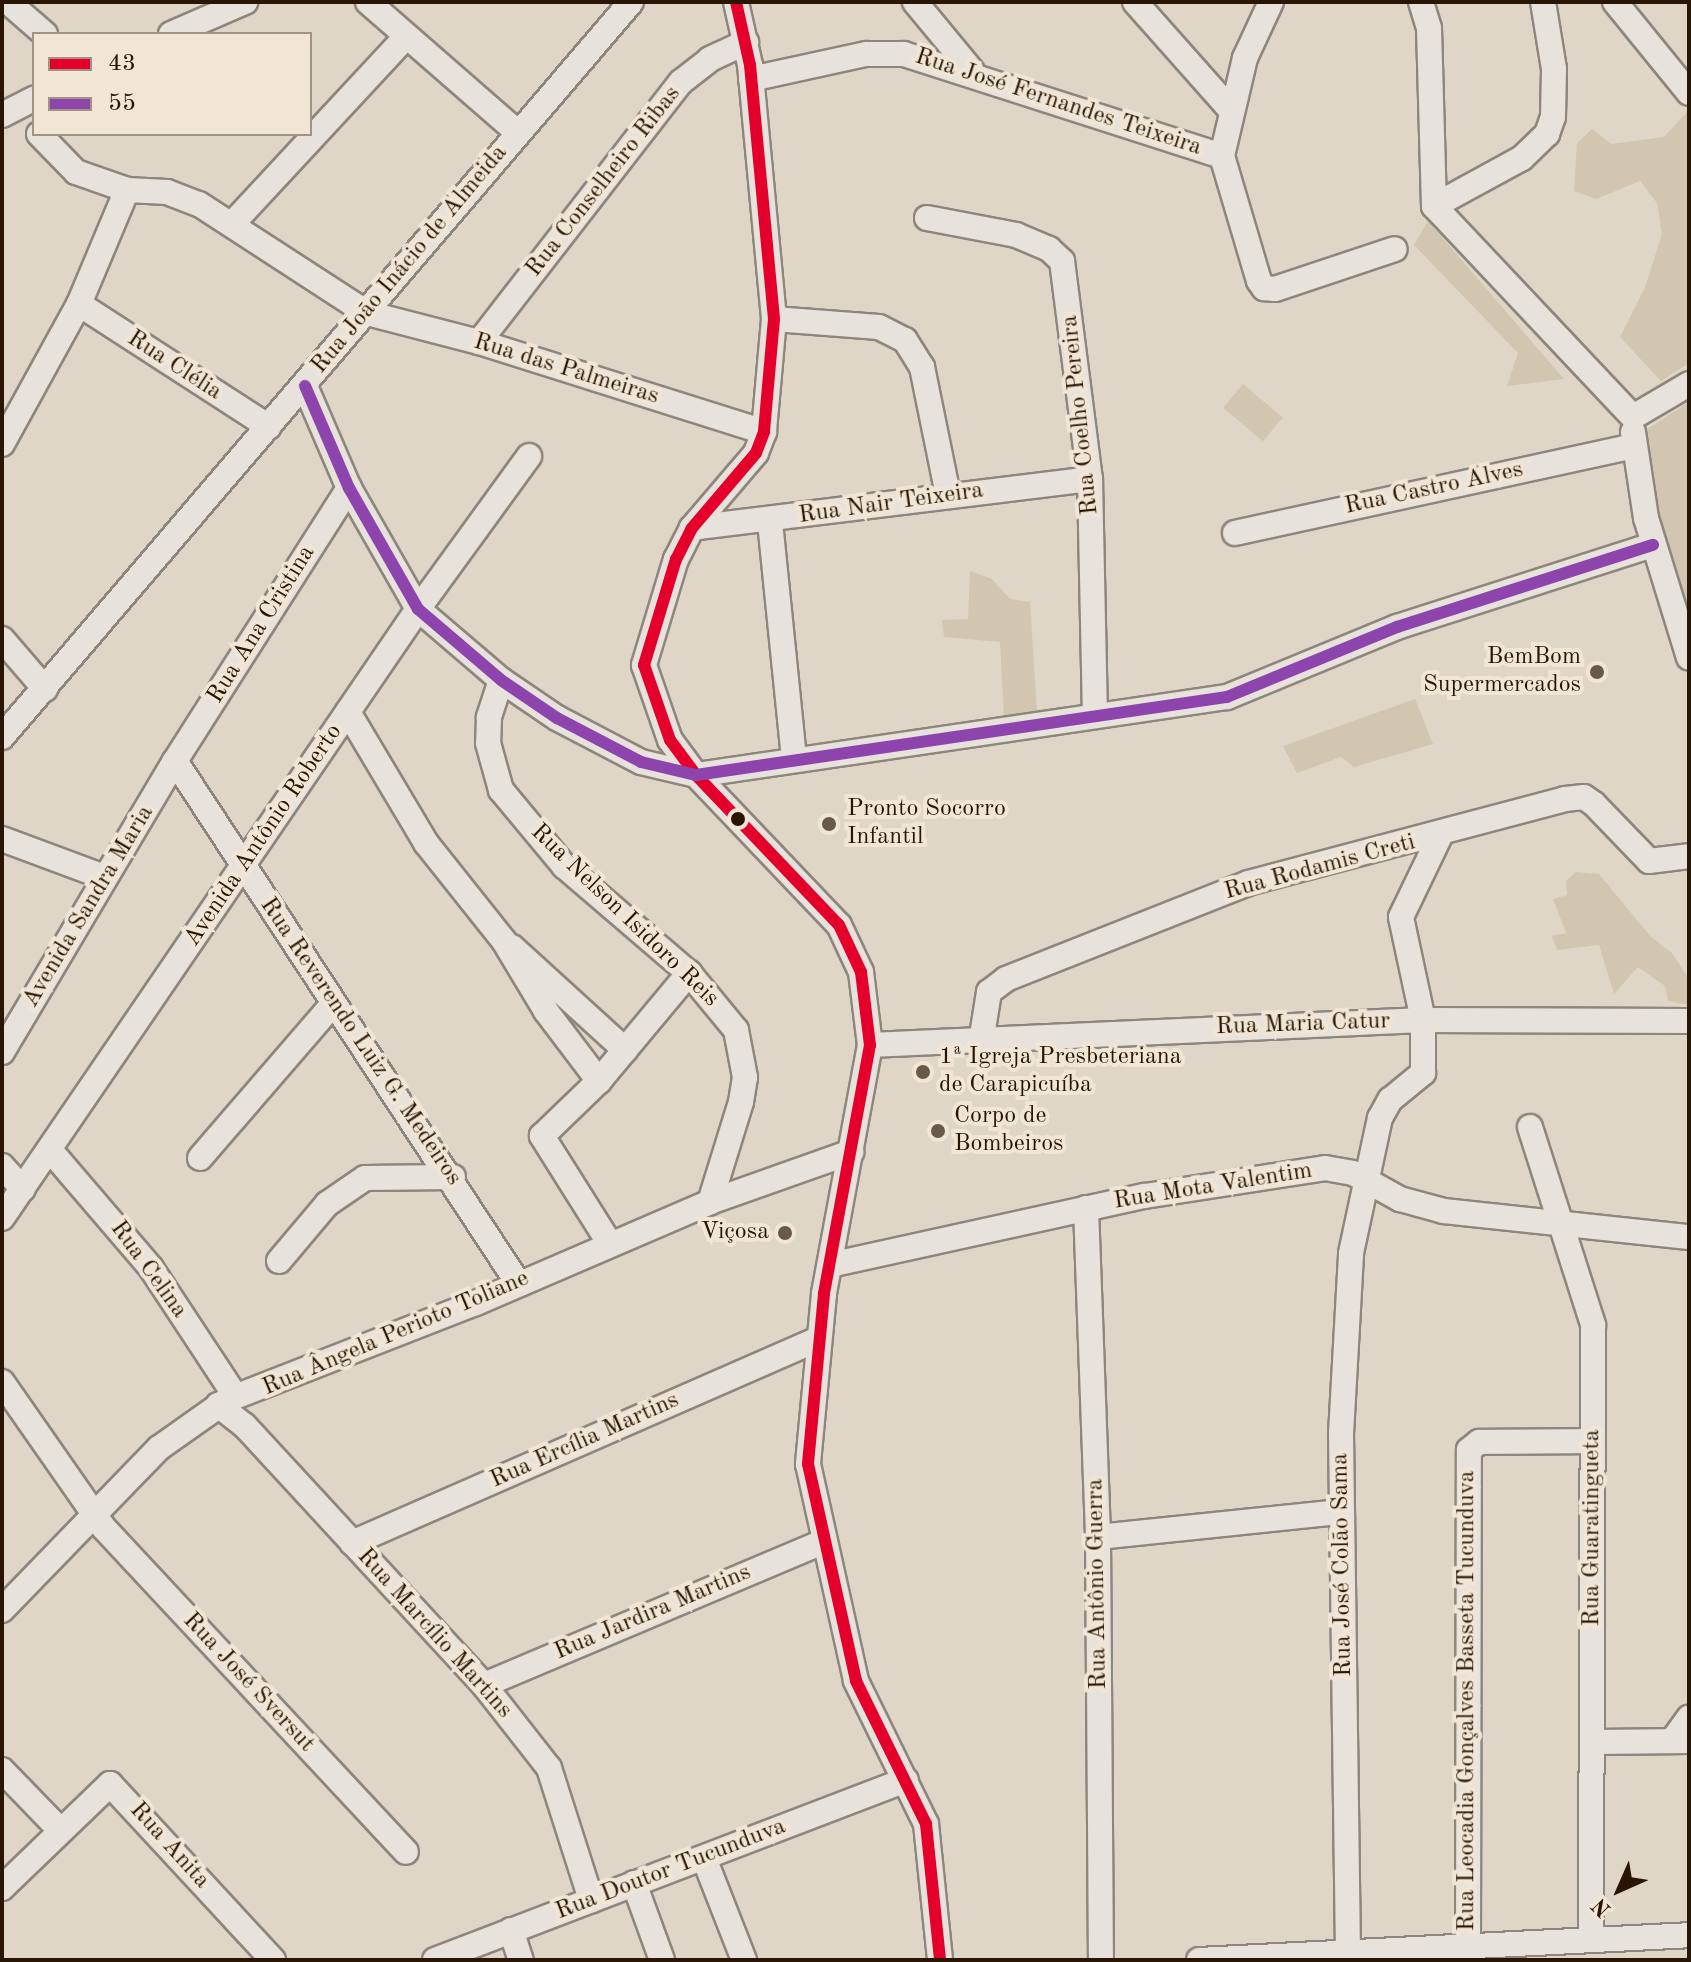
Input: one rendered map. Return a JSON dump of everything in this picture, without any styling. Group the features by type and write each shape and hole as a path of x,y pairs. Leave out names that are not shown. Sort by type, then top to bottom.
{"street":[{"path":"8,2 43,32"},
{"path":"176,32 245,2"},
{"path":"368,2 517,132"},
{"name":"Rua João Inácio de Almeida","path":"2,737 631,2"},
{"path":"736,2 751,79 774,319 764,432 740,476 692,528 665,586 644,665 657,712 696,775 839,925 861,972 870,1045 818,1339 807,1447 822,1542 856,1681 906,1780 931,1845 940,1960"},
{"path":"915,2 973,72"},
{"path":"1135,2 1231,110"},
{"path":"1271,2 1257,23 1231,110 1222,156 1259,281 1264,288 1275,289 1395,249"},
{"path":"1421,2 1429,28 1434,206 1633,417 1634,446 1653,545 1689,658"},
{"path":"1434,206 1522,158 1547,134 1553,117 1554,69 1543,2"},
{"path":"1615,2 1689,93"},
{"path":"233,223 406,37"},
{"name":"Rua Conselheiro Ribas","path":"479,342 681,82 710,59 746,42"},
{"name":"Rua José Fernandes Teixeira","path":"751,79 885,53 927,58 1222,156"},
{"path":"17,107 32,126"},
{"name":"Rua das Palmeiras","path":"41,136 76,172 127,190 181,196 233,223 367,313 479,342 764,432"},
{"path":"2,444 79,304 127,190"},
{"name":"Rua Coelho Pereira","path":"927,218 1016,235 1049,249 1062,261 1090,479 1095,715"},
{"name":"Rua Clélia","path":"79,304 269,427"},
{"path":"774,319 879,327 905,340 922,367 948,495"},
{"path":"1633,417 1689,384"},
{"path":"305,386 349,488 418,609 501,680 605,747 641,762 696,775 1227,697 1397,627 1653,545"},
{"name":"Rua Castro Alves","path":"1235,533 1634,446"},
{"name":"Avenida Antônio Roberto","path":"2,1218 418,609 529,456"},
{"name":"Rua Nair Teixeira","path":"692,528 770,522 948,495 1090,479"},
{"name":"Rua Ana Cristina","path":"175,761 349,488"},
{"path":"770,522 794,760"},
{"path":"2,639 45,689"},
{"name":"Rua Nelson Isidoro Reis","path":"501,680 489,718 488,743 501,790 564,866 689,973 729,1020 743,1052 741,1102 710,1202"},
{"path":"348,712 426,843 504,941 546,1011 599,1081"},
{"name":"Rua Reverendo Luiz G. Medeiros","path":"175,761 332,1005 453,1177 518,1283"},
{"name":"Avenida Sandra Maria","path":"2,1052 175,761"},
{"name":"Rua Rodamis Creti","path":"981,1042 989,992 1006,979 1248,883 1440,836 1575,797 1594,804 1649,861 1689,856"},
{"name":"Rua José Colão Sama","path":"1348,1954 1341,1512 1346,1321 1363,1178 1384,1108 1423,1073 1423,1020 1401,917 1440,836"},
{"path":"2,839 104,877"},
{"path":"504,941 535,963 625,1050"},
{"path":"610,1244 542,1136 599,1081 689,973"},
{"path":"200,1158 332,1005"},
{"name":"Rua Maria Catur","path":"870,1045 1423,1020 1689,1021"},
{"name":"Rua Guaratingueta","path":"1530,1127 1565,1227 1593,1325 1591,1938"},
{"name":"Rua Celina","path":"50,1150 151,1268 227,1401"},
{"name":"Rua Ângela Perioto Toliane","path":"2,1610 91,1514 181,1428 227,1401 710,1202 851,1152"},
{"path":"2,1166 23,1189"},
{"name":"Rua Mota Valentim","path":"830,1265 1086,1208 1325,1168 1363,1178 1420,1206 1565,1227 1689,1237"},
{"path":"279,1261 327,1204 365,1178 453,1177"},
{"name":"Rua Antônio Guerra","path":"1086,1208 1098,1537 1101,1960"},
{"name":"Rua Ercília Martins","path":"352,1543 818,1339"},
{"name":"Rua José Sversut","path":"2,1382 91,1514 406,1852"},
{"name":"Rua Marcílio Martins","path":"227,1401 254,1435 484,1685 549,1768 591,1900"},
{"name":"Rua Leocadia Gonçalves Basseta Tucunduva","path":"1468,1947 1468,1456 1479,1442 1592,1441"},
{"path":"1098,1537 1341,1512"},
{"name":"Rua Jardira Martins","path":"484,1685 822,1542"},
{"path":"1594,1742 1681,1741 1689,1718"},
{"path":"2,1770 60,1830 2,1888"},
{"name":"Rua Doutor Tucunduva","path":"435,1960 906,1780"},
{"name":"Rua Anita","path":"60,1830 110,1784 273,1960"},
{"path":"704,1858 744,1960"},
{"path":"634,1883 662,1960"},
{"path":"511,1930 521,1960"},
{"path":"1199,1960 1285,1959 1591,1938 1689,1935"}],"shaded area":[{"path":"1689,110 1689,363 1661,381 1620,337 1645,287 1662,234 1657,203 1640,181 1596,199 1574,191 1577,143 1592,129 1611,144 1664,137"},
{"path":"1428,221 1564,379 1507,386 1518,353 1414,245"},
{"path":"1243,384 1283,417 1263,441 1223,408"},
{"path":"1689,402 1689,625 1676,589 1641,433"},
{"path":"970,571 992,579 1010,599 1030,602 1037,713 1004,718 1000,642 944,637 942,620 968,619"},
{"path":"1415,699 1433,744 1354,767 1341,757 1297,773 1283,746"},
{"path":"1576,872 1599,874 1651,937 1672,953 1687,976 1689,1005 1668,1001 1665,986 1638,967 1614,994 1599,945 1557,950 1552,936 1566,933 1553,899 1567,895 1566,881"}],"transit line":[{"name":"43","path":"736,2 750,65 774,319 764,432 756,453 692,528 676,559 644,665 670,740 696,775 839,925 861,972 870,1045 824,1294 808,1464 856,1681 926,1824 940,1960"},
{"name":"55","path":"305,386 349,488 418,609 501,680 557,718 641,762 696,775 1227,697 1397,627 1653,545"}],"place":[{"name":"BemBom Supermercados","path":"1597,672"},
{"name":"Pronto Socorro Infantil","path":"829,824"},
{"name":"1ª Igreja Presbeteriana de Carapicuíba","path":"923,1072"},
{"name":"Corpo de Bombeiros","path":"938,1131"},
{"name":"Viçosa","path":"785,1233"}]}
